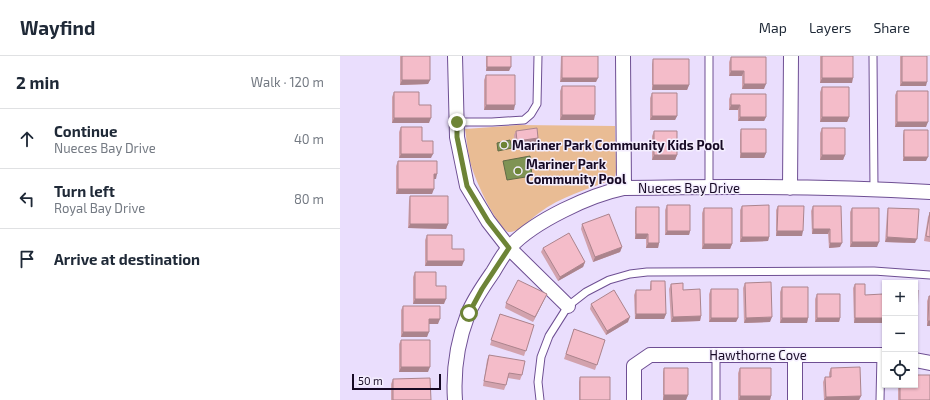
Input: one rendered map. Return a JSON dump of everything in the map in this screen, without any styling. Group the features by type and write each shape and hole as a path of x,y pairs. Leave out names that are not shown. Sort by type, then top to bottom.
{"street":[{"path":"456,56 457,137 467,186 488,221 509,248 568,306"},
{"path":"623,56 624,188"},
{"path":"790,188 791,56"},
{"name":"Nueces Bay Drive","path":"455,400 456,362 460,339 469,313 482,289 509,248 534,227 601,194 624,188 709,187 874,189 930,192"},
{"name":"Hawthorne Cove","path":"634,400 634,366 650,355 882,355"},
{"path":"795,356 795,400"},
{"path":"918,361 930,363"}],"lane":[{"path":"457,122 524,120 531,114 537,104 538,56"},
{"path":"709,56 709,187"},
{"path":"873,56 874,189"},
{"path":"540,400 538,382 541,357 549,336 568,306 586,292 608,280 630,274 647,272 874,271 930,275"},
{"path":"716,355 716,400"},
{"path":"880,400 882,370"}],"shaded area":[{"path":"519,125 615,126 615,176 612,180 556,202 547,207 520,228 512,232 508,232 492,212 478,183 472,168 465,129"},
{"name":"Mariner Park Community Kids Pool","path":"510,140 512,148 498,151 497,143"},
{"name":"Mariner Park Community Pool","path":"530,156 532,176 507,180 503,161"}],"building":[{"path":"402,56 430,56 430,80 402,80"},
{"path":"487,56 511,56 511,67 487,67"},
{"path":"562,56 598,56 598,78 562,78"},
{"path":"822,56 853,56 853,78 822,78"},
{"path":"902,56 927,56 927,82 902,82"},
{"path":"731,57 766,57 766,84 744,84 744,71 731,71"},
{"path":"653,59 689,59 689,85 653,85"},
{"path":"486,75 515,75 515,105 486,105"},
{"path":"562,86 595,86 595,115 562,115"},
{"path":"822,87 849,87 849,117 822,117"},
{"path":"897,91 928,91 928,122 897,122"},
{"path":"394,92 419,92 419,105 431,105 431,118 394,118"},
{"path":"652,93 677,93 677,116 652,116"},
{"path":"731,94 766,94 766,117 740,117 740,105 731,105"},
{"path":"401,127 422,127 422,141 433,141 433,154 401,154"},
{"path":"537,128 538,138 517,141 516,131"},
{"path":"822,128 845,128 845,155 822,155"},
{"path":"741,129 766,129 766,153 741,153"},
{"path":"904,130 928,130 928,157 904,157"},
{"path":"654,131 677,131 677,155 654,155"},
{"path":"398,161 437,161 437,174 434,174 434,189 398,189"},
{"path":"410,196 448,196 448,224 410,224"},
{"path":"667,205 690,205 690,231 667,231"},
{"path":"769,205 769,237 742,237 742,206"},
{"path":"778,206 804,206 803,231 777,231"},
{"path":"813,206 841,206 842,243 830,243 830,229 813,229"},
{"path":"636,207 659,207 659,243 648,243 648,234 636,234"},
{"path":"704,208 732,208 732,244 704,244"},
{"path":"852,208 879,208 879,242 852,242"},
{"path":"888,208 919,209 917,239 887,237"},
{"path":"930,212 930,237 926,236"},
{"path":"609,214 622,247 595,257 582,224"},
{"path":"569,233 585,262 560,277 543,248"},
{"path":"427,235 452,235 452,249 464,249 464,261 427,261"},
{"path":"415,272 436,272 436,286 446,286 446,299 415,299"},
{"path":"518,280 547,294 535,317 506,303"},
{"path":"651,281 665,281 666,314 636,314 636,290 651,290"},
{"path":"771,282 772,317 746,318 745,283"},
{"path":"683,283 683,290 700,289 701,316 673,317 671,284"},
{"path":"855,284 865,284 865,295 882,294 882,318 855,318"},
{"path":"782,287 808,287 808,318 782,318"},
{"path":"711,289 738,289 738,318 711,318"},
{"path":"614,290 630,317 607,331 591,304"},
{"path":"817,294 840,294 840,318 817,318"},
{"path":"929,296 930,321 928,321"},
{"path":"403,306 440,306 440,319 429,319 429,332 403,332"},
{"path":"500,314 534,325 526,351 491,340"},
{"path":"574,329 605,340 597,365 566,354"},
{"path":"401,340 430,340 430,367 401,367"},
{"path":"489,355 525,361 522,375 509,373 506,385 484,381"},
{"path":"860,367 861,396 826,397 825,377 831,377 831,368"},
{"path":"664,368 688,368 688,395 664,395"},
{"path":"740,368 771,368 771,396 740,396"},
{"path":"918,375 930,375 930,400 900,400 900,388 918,388"},
{"path":"580,377 610,377 610,400 580,400"},
{"path":"430,378 431,400 393,400 393,379"}],"place":[{"name":"Mariner Park Community Kids Pool","path":"504,145"},
{"name":"Mariner Park Community Pool","path":"518,171"}],"route":[{"path":"457,122 457,137 467,186 488,221 509,248 482,289 469,313"}]}
